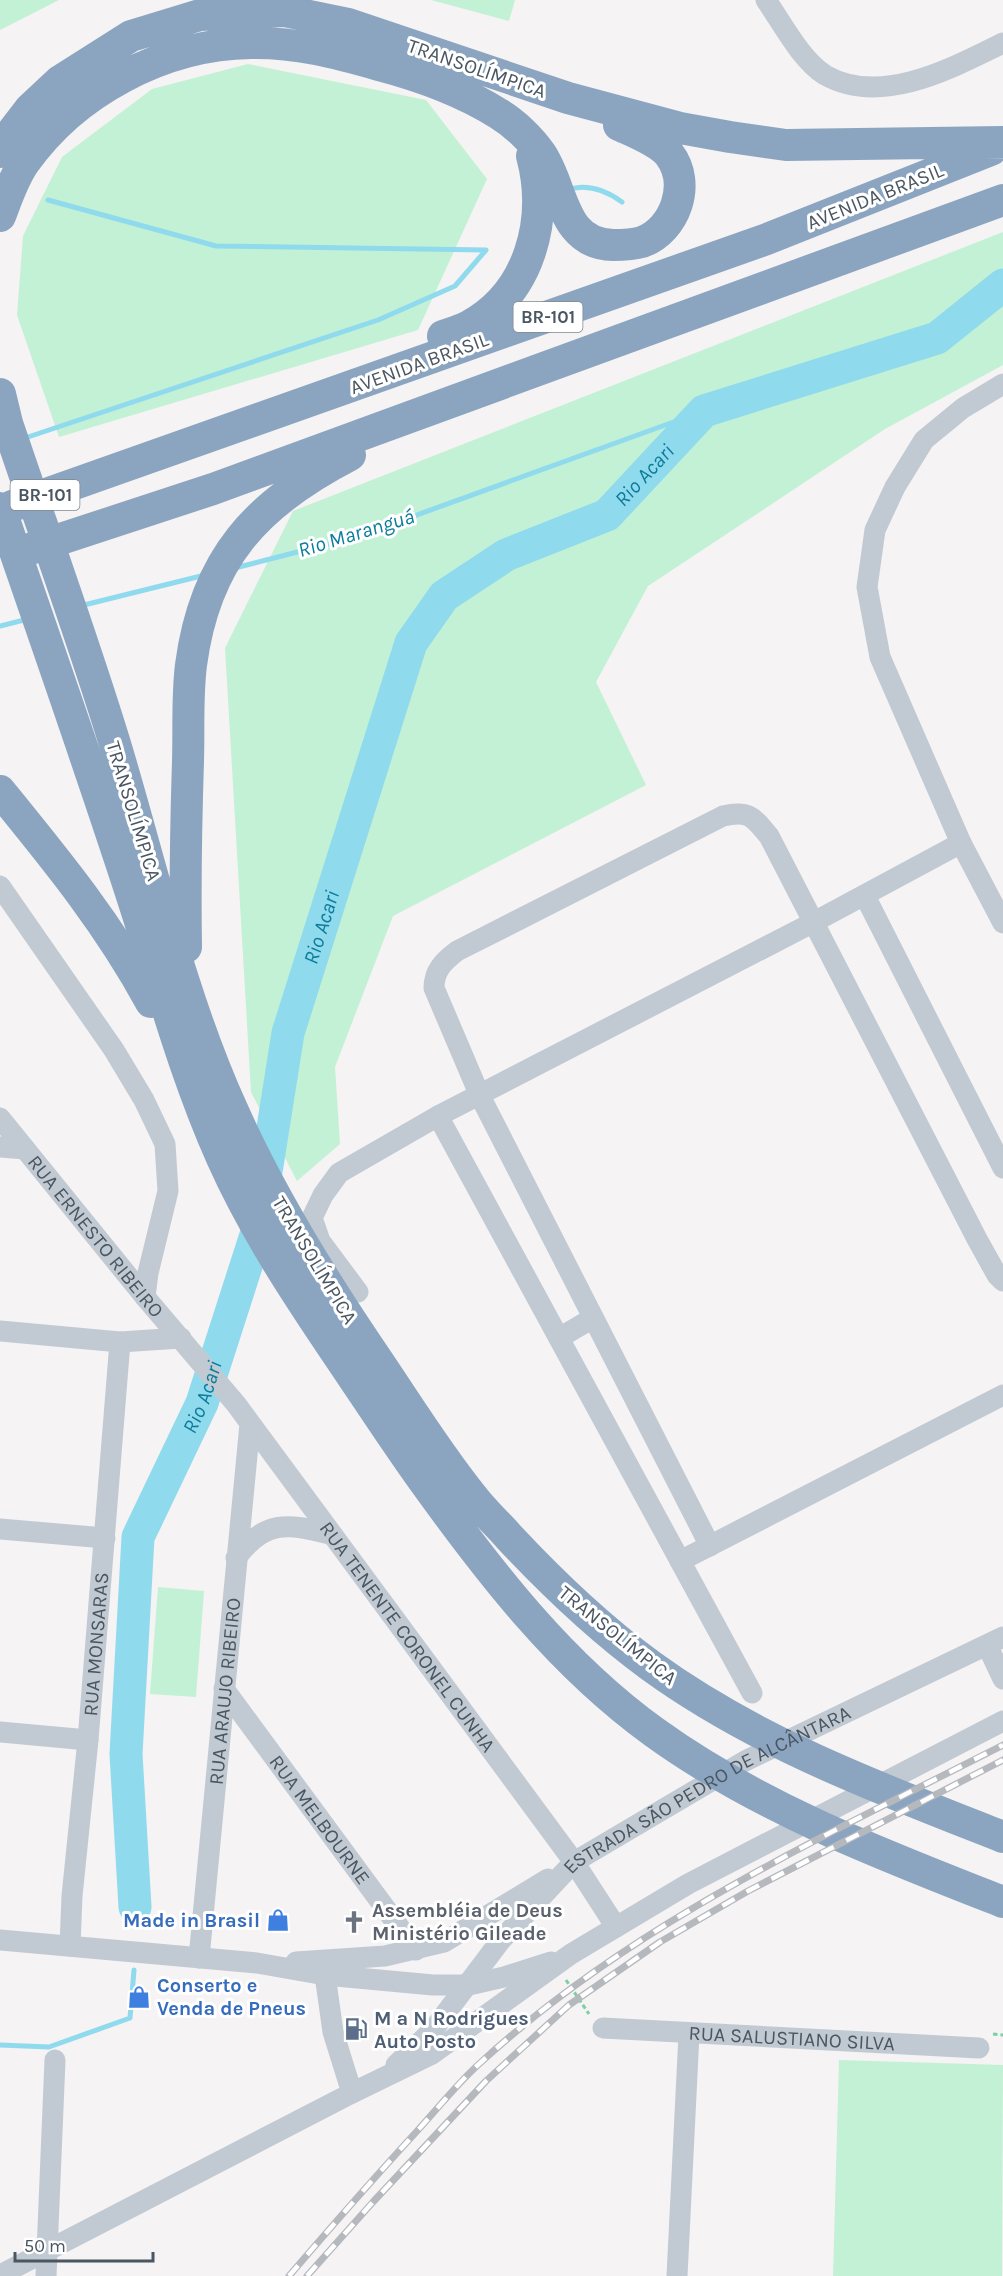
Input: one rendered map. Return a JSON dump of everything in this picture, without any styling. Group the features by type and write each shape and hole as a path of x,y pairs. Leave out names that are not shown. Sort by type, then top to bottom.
{"highway":[{"name":"TRANSOLÍMPICA","path":"0,152 30,110 60,81 131,36 200,15 285,11 348,24 568,98 680,128 786,145 1003,143"},
{"name":"TRANSOLÍMPICA","path":"0,216 22,165 45,136 72,111 106,87 140,68 176,55 214,46 250,43 286,44 332,52 414,74 477,100 502,116 541,153 572,225 586,239 604,245 631,246 651,238 668,225 676,208 678,186 676,169 668,154 655,144 594,115 568,98"},
{"path":"90,480 114,460 469,326 496,306 516,284 530,253 537,227 537,188 527,138"},
{"name":"AVENIDA BRASIL","path":"0,509 90,480 767,239 1003,143"},
{"name":"BR-101","path":"0,558 213,489 1003,200"},
{"path":"188,990 185,896 191,666 207,597 229,552 245,531 268,509 313,475 402,428 431,408"},
{"name":"TRANSOLÍMPICA","path":"3,409 113,739 188,990 230,1106 260,1168 301,1239 353,1325 436,1447 473,1498 530,1559 593,1619 651,1666 714,1707 787,1747 872,1785 1003,1837"},
{"name":"TRANSOLÍMPICA","path":"0,509 84,750 200,1104 244,1202 293,1289 462,1534 516,1602 564,1656 616,1703 658,1735 757,1795 838,1835 1003,1902"},
{"path":"0,791 78,887 126,957 168,1035 200,1104"}],"street":[{"path":"766,0 806,57 825,75 857,86 894,86 940,73 1003,43"},
{"path":"1003,384 963,408 924,440 895,487 875,530 867,587 880,657 961,843 1003,922"},
{"path":"710,1546 480,1096 434,988 434,979 444,961 457,951 723,816 739,812 754,818 769,836 977,1239 997,1275 1003,1281"},
{"path":"358,1292 320,1241 312,1218 323,1195 339,1173 438,1116 865,896 961,843"},
{"path":"0,886 114,1050 144,1100 165,1144 168,1191 148,1273 145,1297"},
{"path":"865,896 1003,1168"},
{"path":"438,1116 752,1693"},
{"name":"RUA ERNESTO RIBEIRO","path":"0,1118 186,1345"},
{"path":"0,1146 25,1149"},
{"path":"559,1338 593,1318"},
{"path":"0,1331 120,1342 186,1345"},
{"name":"RUA MONSARAS","path":"70,1946 72,1896 88,1740 120,1342"},
{"name":"RUA TENENTE CORONEL CUNHA","path":"186,1345 236,1404 574,1862 616,1927"},
{"path":"680,1561 1003,1395"},
{"name":"RUA ARAUJO RIBEIRO","path":"199,1958 250,1424"},
{"path":"236,1558 256,1535 277,1527 301,1527 330,1534"},
{"path":"0,1529 105,1538"},
{"path":"995,1641 1003,1679"},
{"name":"ESTRADA SÃO PEDRO DE ALCÂNTARA","path":"381,2081 432,2030 469,1985 501,1940 574,1862 745,1761 995,1641"},
{"name":"RUA MELBOURNE","path":"224,1689 416,1950"},
{"name":"ESTRADA SÃO PEDRO DE ALCÂNTARA","path":"0,2275 352,2093 432,2055 571,1954 688,1884 1003,1721"},
{"path":"0,1732 88,1740"},
{"path":"257,1964 364,1958 416,1950 444,1942 465,1932 574,1862"},
{"path":"0,1940 257,1964 375,1981 469,1985 504,1977 571,1954"},
{"path":"324,1975 333,2032 352,2093"},
{"name":"RUA SALUSTIANO SILVA","path":"598,2023 689,2034 979,2048"},
{"path":"677,2276 689,2034"},
{"path":"46,2276 55,2060"}],"path":[{"path":"561,1974 598,2023"}],"green space":[{"path":"0,0 59,0 0,30"},
{"path":"431,0 515,0 509,21"},
{"path":"248,64 426,100 487,179 418,330 59,437 17,315 23,236 62,157 152,89"},
{"path":"1003,232 1003,365 885,429 648,586 596,682 646,785 393,916 335,1067 340,1144 297,1181 251,1092 225,648 293,511"},
{"path":"158,1587 204,1591 196,1697 150,1694"},
{"path":"839,2060 1003,2065 1002,2276 833,2276"}],"waterway":[{"path":"575,188 600,190 622,202"},
{"path":"25,438 378,320 455,286 486,250 216,246 48,200"},
{"name":"Rio Acari","path":"135,1907 126,1754 138,1537 202,1403 256,1235 288,1033 411,643 444,596 506,555 607,515 704,411 937,338 1003,285"},
{"name":"Rio Maranguá","path":"235,568 356,537 704,411"},
{"name":"Rio Maranguá","path":"80,606 205,575"},
{"name":"Rio Maranguá","path":"0,626 28,619"},
{"path":"0,2045 49,2047 130,2018 134,1970"}],"railway":[{"path":"289,2276 369,2184 479,2064 538,2014 599,1968 664,1926 797,1850 1003,1745"},
{"path":"307,2276 486,2081 569,2005 660,1942 748,1891 1003,1760"}],"place":[{"name":"Made in Brasil","path":"278,1920"},
{"name":"Assembléia de Deus Ministério Gileade","path":"354,1922"},
{"name":"Conserto e Venda de Pneus","path":"139,1997"},
{"name":"M a N Rodrigues Auto Posto","path":"356,2029"}]}
